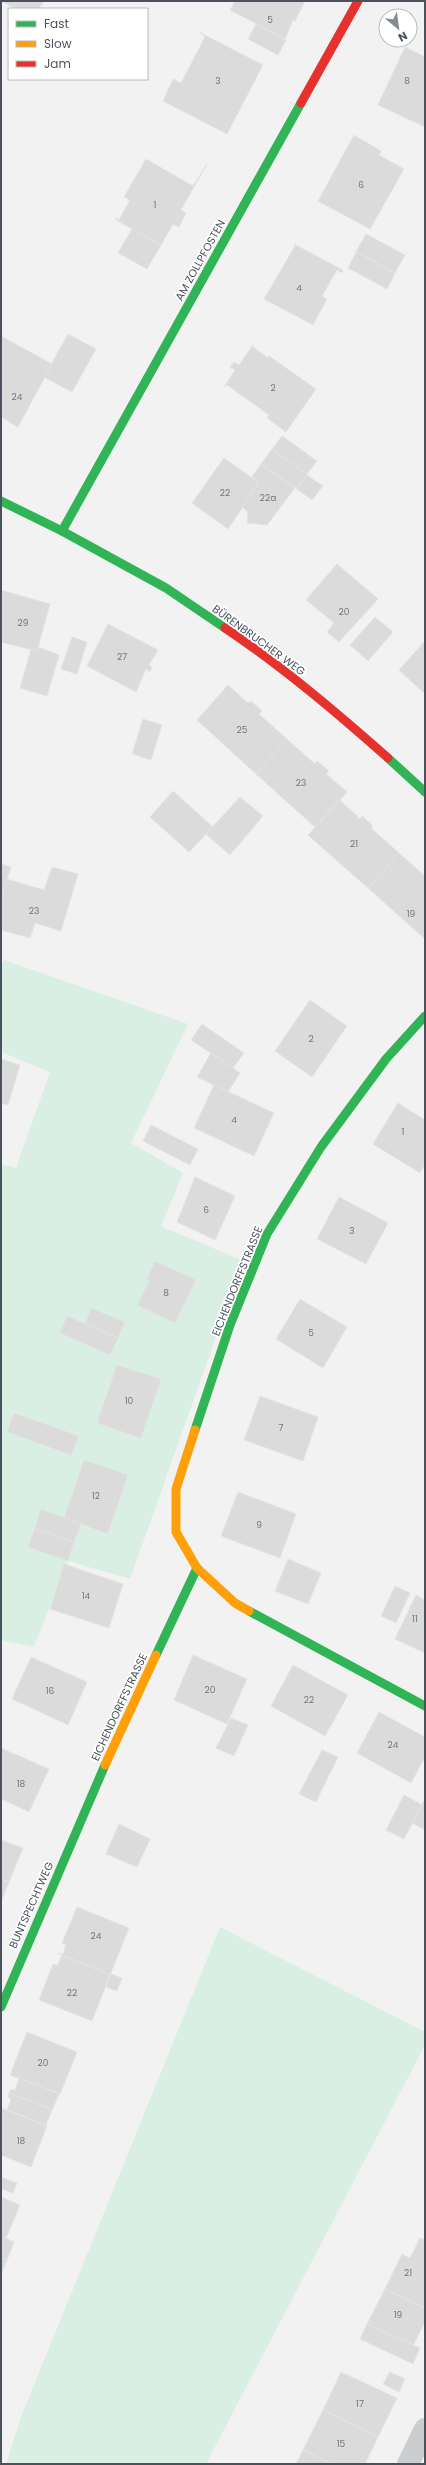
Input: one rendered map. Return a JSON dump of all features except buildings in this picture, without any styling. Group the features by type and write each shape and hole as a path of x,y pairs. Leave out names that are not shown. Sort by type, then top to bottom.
{"street":[{"name":"AM ZOLLPFOSTEN","path":"62,531 358,1"},
{"name":"BÜRENBRUCHER WEG","path":"1,501 62,531 166,588 256,649 335,711 425,791"},
{"name":"EICHENDORFFSTRASSE","path":"425,1016 386,1060 321,1147 267,1234 230,1325 176,1489 176,1532 197,1568 235,1603 425,1706"},
{"name":"EICHENDORFFSTRASSE","path":"65,1858 96,1784 197,1568"},
{"name":"BUNTSPECHTWEG","path":"1,2007 65,1858"},
{"path":"408,2464 425,2429"}],"green space":[{"path":"4,960 188,1024 131,1143 183,1173 161,1226 243,1261 130,1579 68,1561 34,1647 1,1640 1,1164 16,1168 50,1072 1,1052 1,967"},
{"path":"220,1927 425,2032 425,2045 206,2464 6,2464 21,2417"}],"traffic: fast":[{"path":"62,531 301,103"},
{"path":"1,501 62,531 166,588 225,628"},
{"path":"388,758 425,792"},
{"path":"195,1430 230,1325 267,1234 321,1147 386,1059 425,1016"},
{"path":"156,1655 197,1568"},
{"path":"249,1611 425,1706"},
{"path":"1,2007 105,1765"}],"traffic: slow":[{"path":"195,1430 176,1489 176,1532 197,1568 235,1603 249,1611"},
{"path":"105,1765 156,1655"}],"traffic: jam":[{"path":"301,103 358,1"},
{"path":"225,628 268,658 309,690 388,758"}]}
